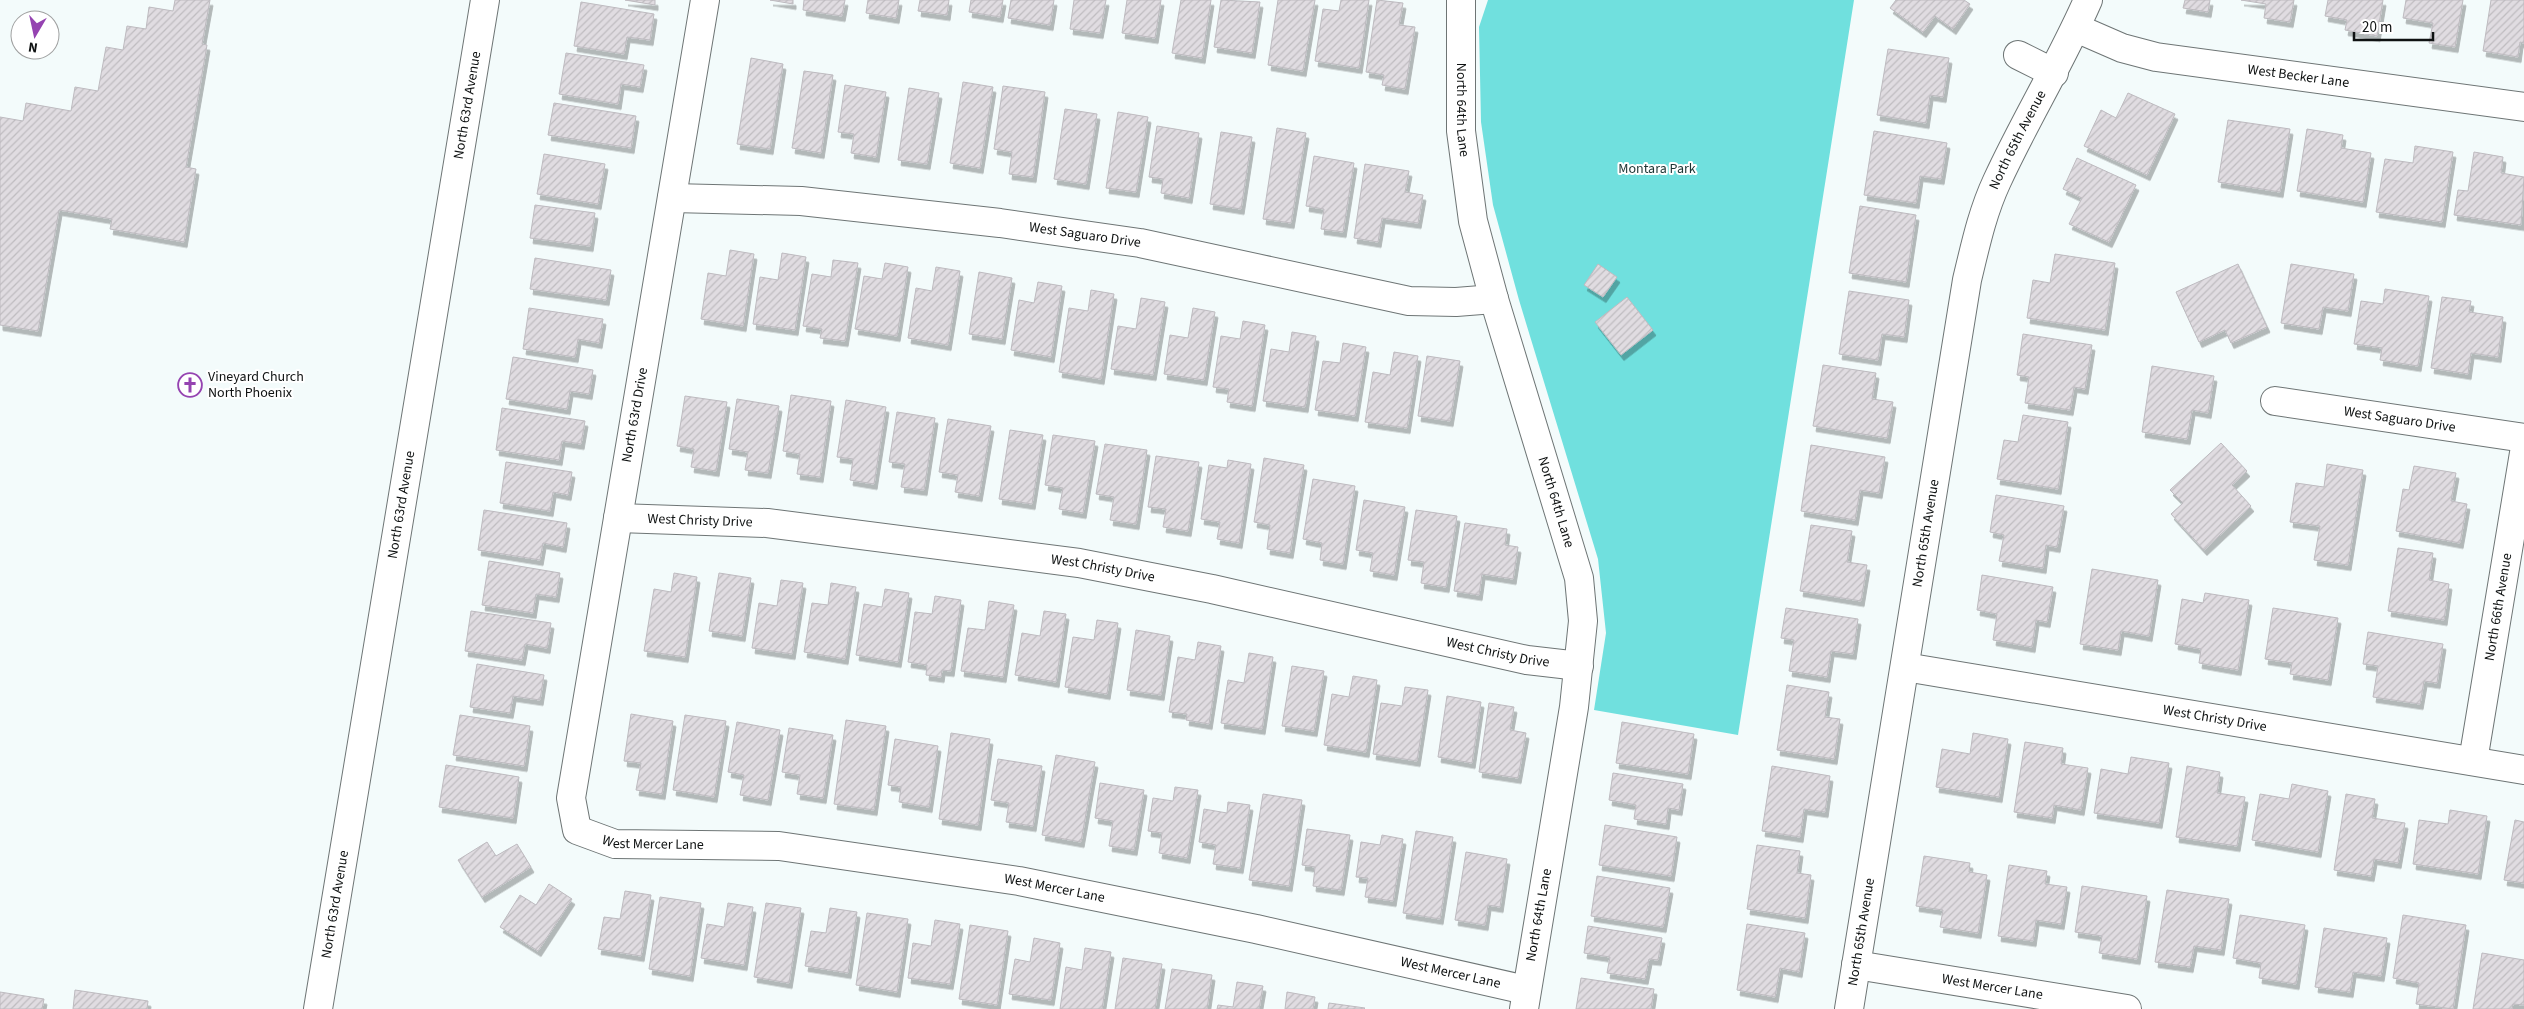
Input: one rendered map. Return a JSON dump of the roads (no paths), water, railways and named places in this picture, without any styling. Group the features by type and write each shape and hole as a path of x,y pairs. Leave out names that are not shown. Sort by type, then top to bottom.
{"street":[{"name":"North 63rd Avenue","path":"318,1009 485,0"},
{"name":"North 63rd Drive","path":"577,830 571,798 705,0"},
{"name":"North 64th Lane","path":"1461,0 1460,131 1473,221 1494,299 1579,578 1583,621 1574,707 1525,999"},
{"name":"North 65th Avenue","path":"1849,1009 1966,290 1978,230 1996,182 2054,73 2088,0"},
{"name":"West Becker Lane","path":"2076,28 2122,48 2156,57 2524,108"},
{"path":"2018,55 2054,73"},
{"name":"West Saguaro Drive","path":"672,198 801,201 1000,223 1140,243 1409,301 1456,302 1494,299"},
{"name":"West Saguaro Drive","path":"2275,401 2524,438"},
{"name":"North 66th Avenue","path":"2474,761 2524,453"},
{"name":"West Christy Drive","path":"618,518 767,523 1079,562 1212,589 1527,660 1579,666"},
{"name":"West Christy Drive","path":"1905,667 2524,770"},
{"name":"West Mercer Lane","path":"577,830 615,844 779,846 1019,881 1256,929 1525,999"},
{"name":"West Mercer Lane","path":"1856,965 2126,1009"}],"place":[{"name":"Vineyard Church North Phoenix","path":"190,385"}],"park label":[{"name":"Montara Park","path":"1657,169"}]}
